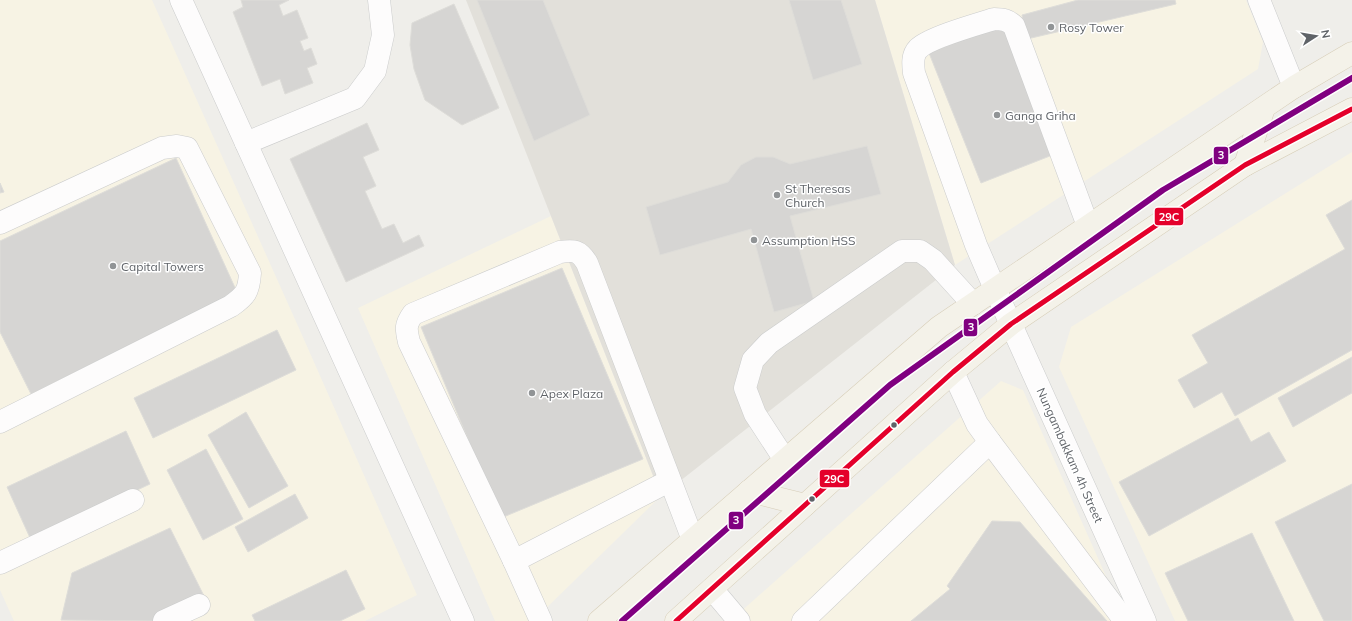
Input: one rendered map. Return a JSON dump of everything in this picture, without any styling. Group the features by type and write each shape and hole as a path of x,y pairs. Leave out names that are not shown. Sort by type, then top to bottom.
{"main road":[{"path":"599,621 939,327 1294,87 1352,53"},
{"path":"1244,165 1264,108"},
{"path":"676,621 953,372 1011,324 1244,165 1352,110"},
{"path":"749,491 805,505"}],"street":[{"path":"181,0 463,621"},
{"path":"246,144 355,98 375,71 383,34 379,0"},
{"path":"1259,0 1294,87"},
{"name":"Nungambakkam 4h Street","path":"1088,226 1014,26 1009,21 994,19 929,42 917,49 912,61 914,73 976,245 994,289 1146,621"},
{"path":"0,223 162,148 178,146 188,148 250,274 249,286 243,297 231,306 0,422"},
{"path":"541,621 514,561 409,342 406,332 407,322 413,314 560,252 570,250 582,254 587,263 693,540"},
{"path":"785,460 754,414 745,388 753,360 770,343 902,251 920,251 933,260 973,304"},
{"path":"953,372 977,424 1125,621"},
{"path":"802,621 990,442"},
{"path":"514,561 669,480"},
{"path":"0,563 133,500"},
{"path":"712,589 739,621"},
{"path":"164,621 199,605"}],"shaded area":[{"path":"0,0 152,0 417,595 365,621 14,621 0,590"},
{"name":"Assumption HSS","path":"466,0 875,0 955,265 661,496"},
{"path":"875,0 1246,0 1263,42 1258,69 955,265"},
{"path":"1352,152 1352,621 1175,621 1059,367 1071,327"},
{"path":"551,216 661,496 533,621 495,621 358,308"},
{"path":"1001,381 1023,390 1126,621 730,621"}],"building":[{"path":"241,0 289,0 279,5 283,16 297,10 308,38 300,41 304,51 311,48 317,64 307,68 313,83 285,94 280,79 262,86 233,12 243,7"},
{"path":"477,0 543,0 590,115 534,141"},
{"path":"789,0 841,0 862,64 813,80"},
{"name":"Rosy Tower","path":"1078,0 1175,0 1176,4 1027,39 1022,15"},
{"path":"454,4 499,108 462,125 425,100 414,69 410,45 412,23"},
{"name":"Ganga Griha","path":"1003,24 1055,154 981,183 929,53"},
{"path":"367,123 379,150 363,157 376,186 365,191 382,229 394,224 403,243 419,235 424,246 346,282 290,159"},
{"path":"867,146 881,194 790,216 814,301 774,312 751,229 660,255 646,207 728,182 741,165 756,157 773,157 790,164"},
{"name":"Capital Towers","path":"176,158 237,292 31,394 0,332 0,241"},
{"path":"0,183 4,192 0,193"},
{"path":"1352,200 1352,350 1235,416 1222,392 1194,408 1178,380 1208,363 1192,335 1345,249 1326,215"},
{"name":"Apex Plaza","path":"562,268 643,459 501,518 421,327"},
{"path":"277,330 296,370 153,438 134,398"},
{"path":"1352,357 1352,393 1293,427 1278,398"},
{"path":"246,412 288,486 249,508 208,435"},
{"path":"1238,418 1251,442 1269,432 1286,461 1149,536 1119,482"},
{"path":"126,431 150,484 31,540 7,487"},
{"path":"206,449 243,519 203,540 167,470"},
{"path":"1352,484 1352,621 1324,621 1275,522"},
{"path":"295,494 308,518 248,552 235,527"},
{"path":"992,521 1020,522 1107,621 911,621 950,589 947,586"},
{"path":"170,528 204,596 154,621 61,620 72,573"},
{"path":"1252,533 1294,621 1188,621 1165,573"},
{"path":"346,570 365,609 340,621 255,621 252,615"}],"transit line":[{"name":"3","path":"622,621 890,385 1163,190 1352,78"},
{"name":"29C","path":"676,621 953,372 1011,324 1245,165 1352,109"}],"place":[{"name":"Rosy Tower","path":"1051,27"},
{"name":"Ganga Griha","path":"997,115"},
{"name":"St Theresas Church","path":"777,195"},
{"name":"Assumption HSS","path":"754,240"},
{"name":"Capital Towers","path":"113,266"},
{"name":"Apex Plaza","path":"532,393"}]}
